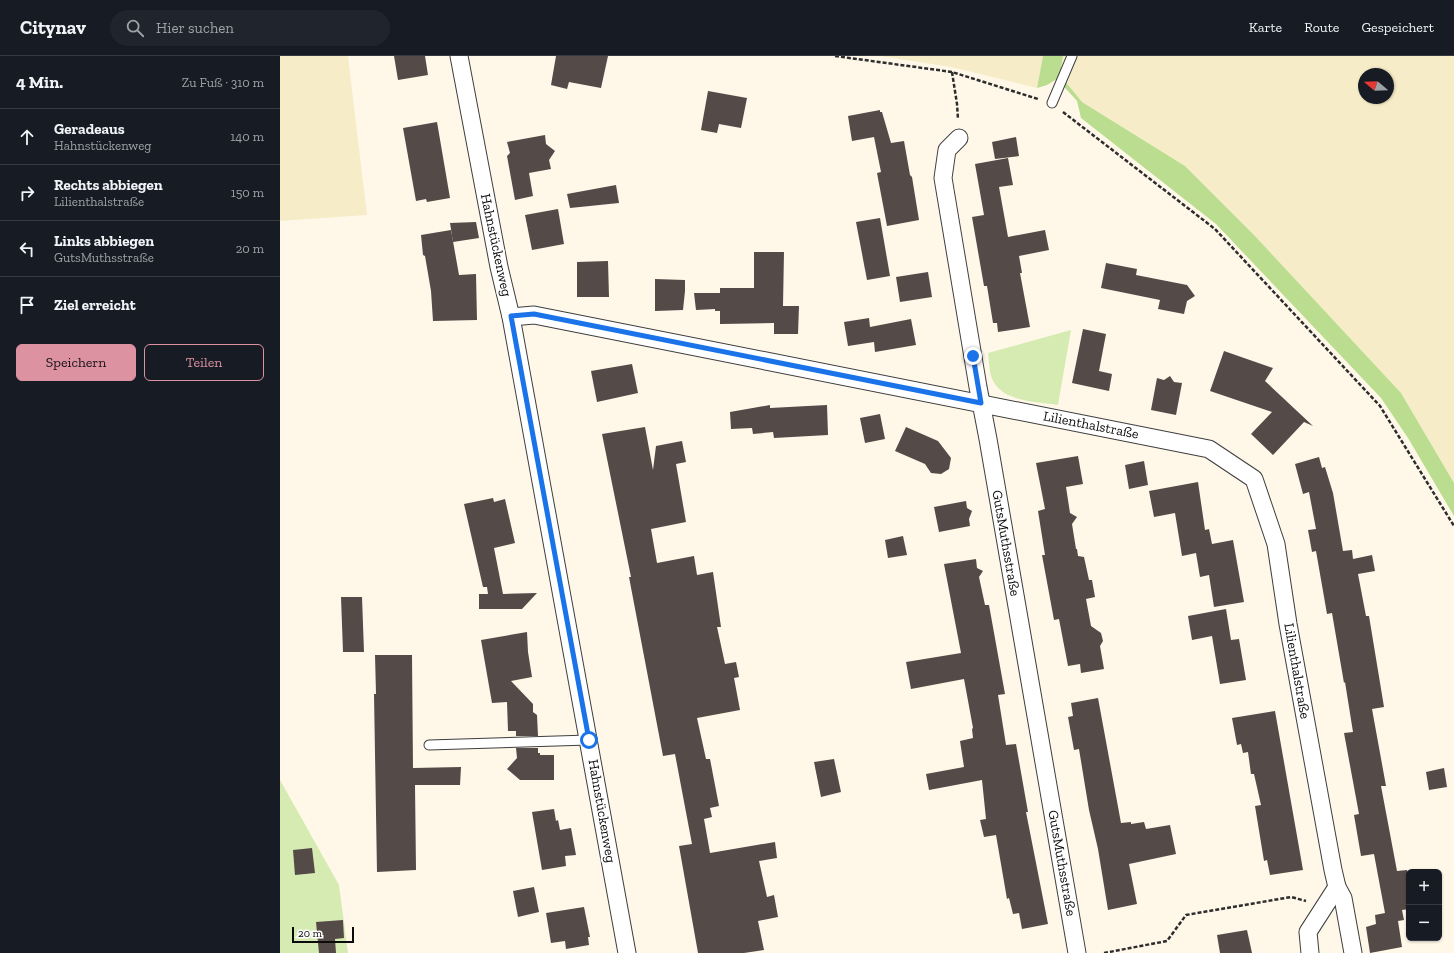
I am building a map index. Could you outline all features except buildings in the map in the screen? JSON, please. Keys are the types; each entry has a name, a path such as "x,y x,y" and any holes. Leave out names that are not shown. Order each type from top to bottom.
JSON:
{"street":[{"name":"Hahnstückenweg","path":"459,56 499,267 511,316 627,953"},
{"name":"GutsMuthsstraße","path":"959,138 947,150 943,178 1077,953"},
{"name":"Lilienthalstraße","path":"511,316 534,314 1209,449 1254,479 1276,544 1288,624 1337,887 1343,898 1353,953"},
{"path":"1310,953 1308,932 1337,887"}],"lane":[{"path":"1052,103 1072,56"},
{"path":"429,745 589,740"}],"path":[{"path":"836,56 952,72 1052,103 1215,229 1380,406 1454,526"},
{"path":"952,72 957,104"},
{"path":"1104,953 1166,941 1186,915 1291,897 1325,906"}],"shaded area":[{"path":"280,56 348,56 367,215 280,221"},
{"path":"880,56 1043,56 1037,88 951,67"},
{"path":"1063,56 1454,56 1454,483 1401,393 1254,235 1185,166 1082,102 1060,75"}],"green space":[{"path":"1043,56 1063,56 1060,75 1082,102 1185,166 1254,235 1401,393 1454,483 1454,516 1408,438 1381,398 1216,224 1081,118 1077,101 1057,79 1047,85 1037,88"},
{"path":"1071,330 1058,405 1022,400 1005,393 998,388 993,381 990,371 988,353"},
{"path":"280,780 339,885 348,953 280,953"}],"route":[{"path":"589,740 511,316 534,314 981,403 973,356"}]}
